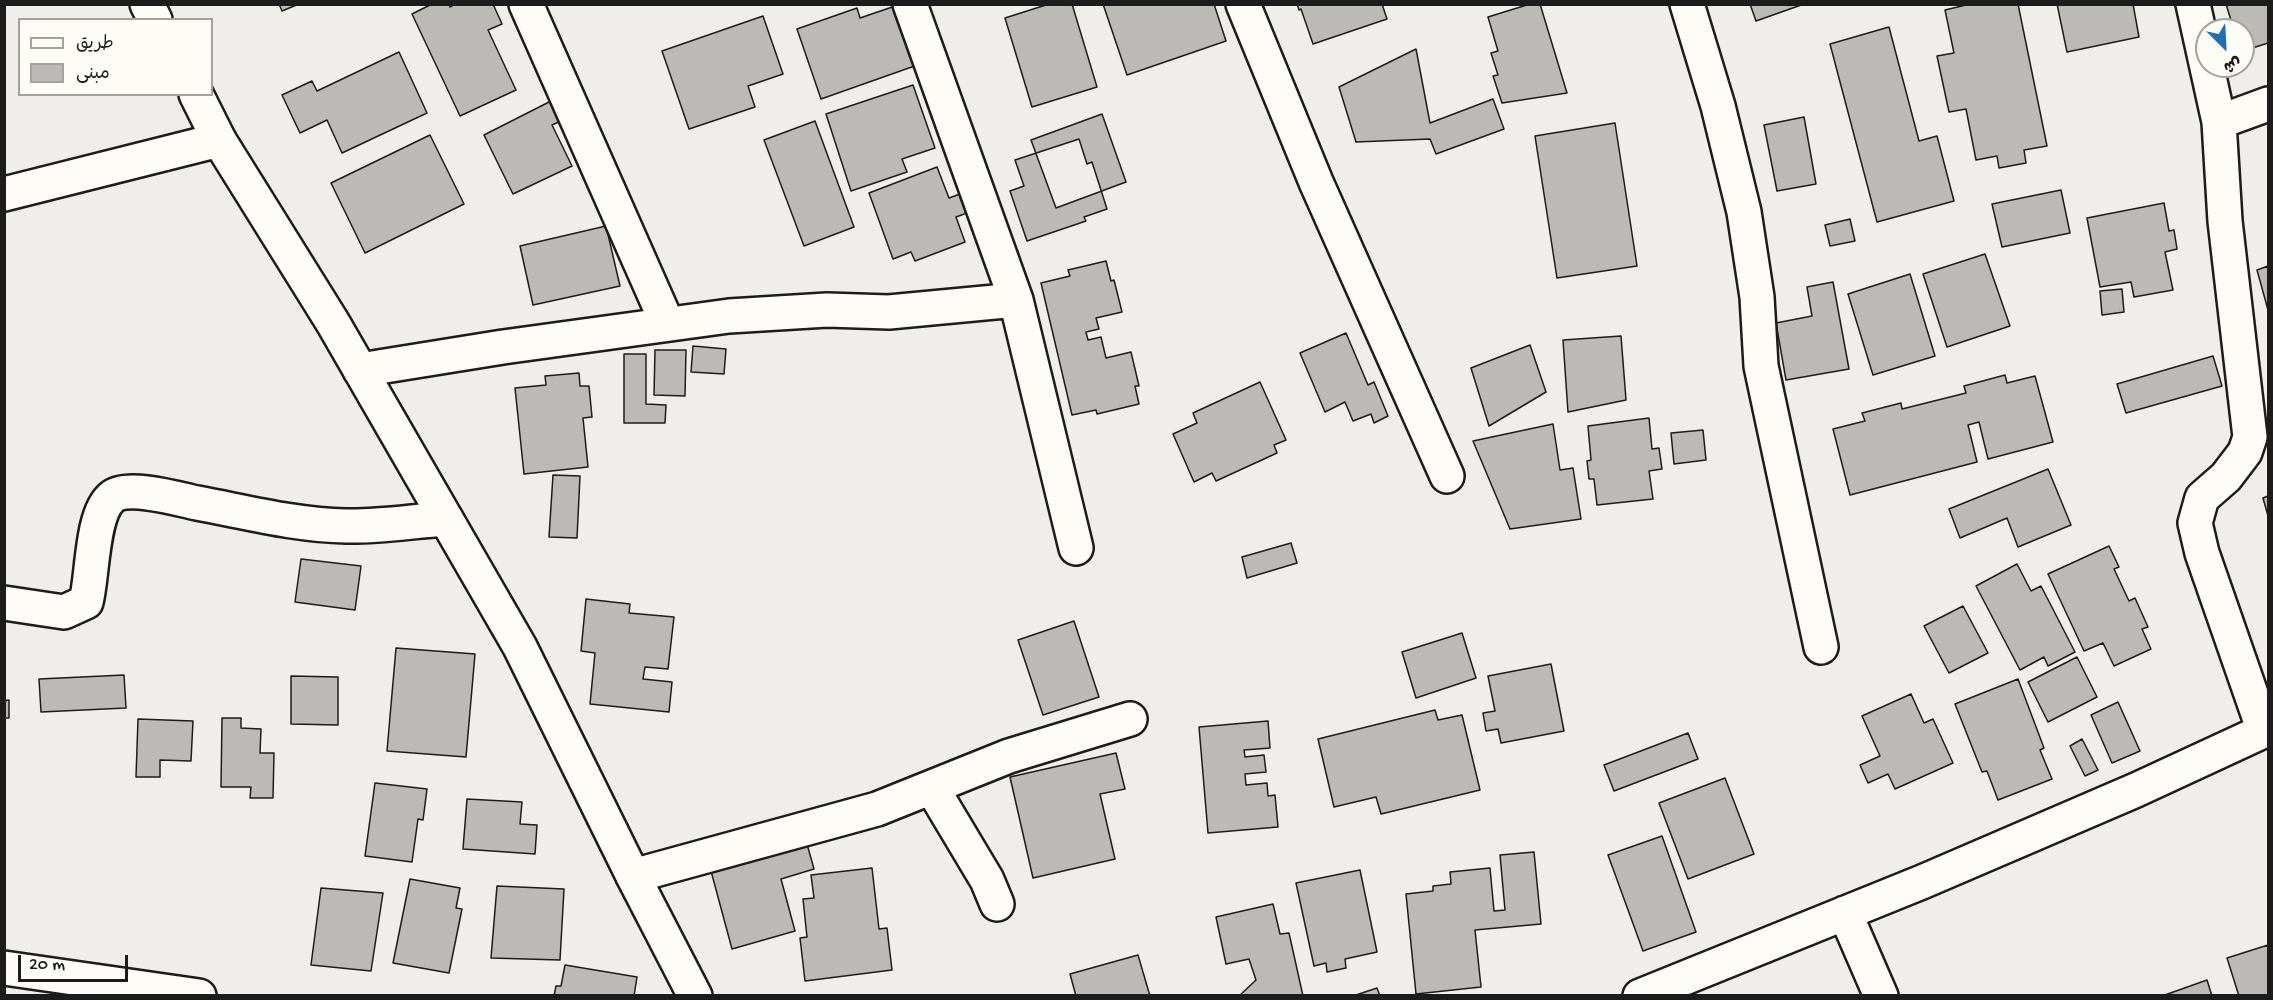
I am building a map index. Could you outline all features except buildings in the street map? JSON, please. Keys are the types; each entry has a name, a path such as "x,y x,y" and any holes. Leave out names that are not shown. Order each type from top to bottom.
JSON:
{"street":[{"path":"147,4 154,18"},
{"path":"526,4 667,323"},
{"path":"910,4 1016,300 1076,548"},
{"path":"1243,4 1316,182 1447,476"},
{"path":"1687,4 1718,106 1744,212 1757,297 1761,366 1821,646"},
{"path":"1641,996 2136,790 2266,730 2202,553 2195,522 2202,498 2226,477 2245,452 2250,437 2225,220 2219,122 2193,4"},
{"path":"197,96 219,140 360,370 520,647 695,996"},
{"path":"2219,122 2268,104"},
{"path":"4,194 219,140"},
{"path":"360,370 667,323 729,316 827,310 889,312 1016,300"},
{"path":"4,603 64,612 75,610 86,602 93,544 104,508 112,496 130,491 303,523 348,526 446,519"},
{"path":"633,876 877,809 1009,756 1130,718"},
{"path":"932,788 987,880 997,904"},
{"path":"1845,913 1881,996"},
{"path":"4,968 139,990 199,996"}]}
